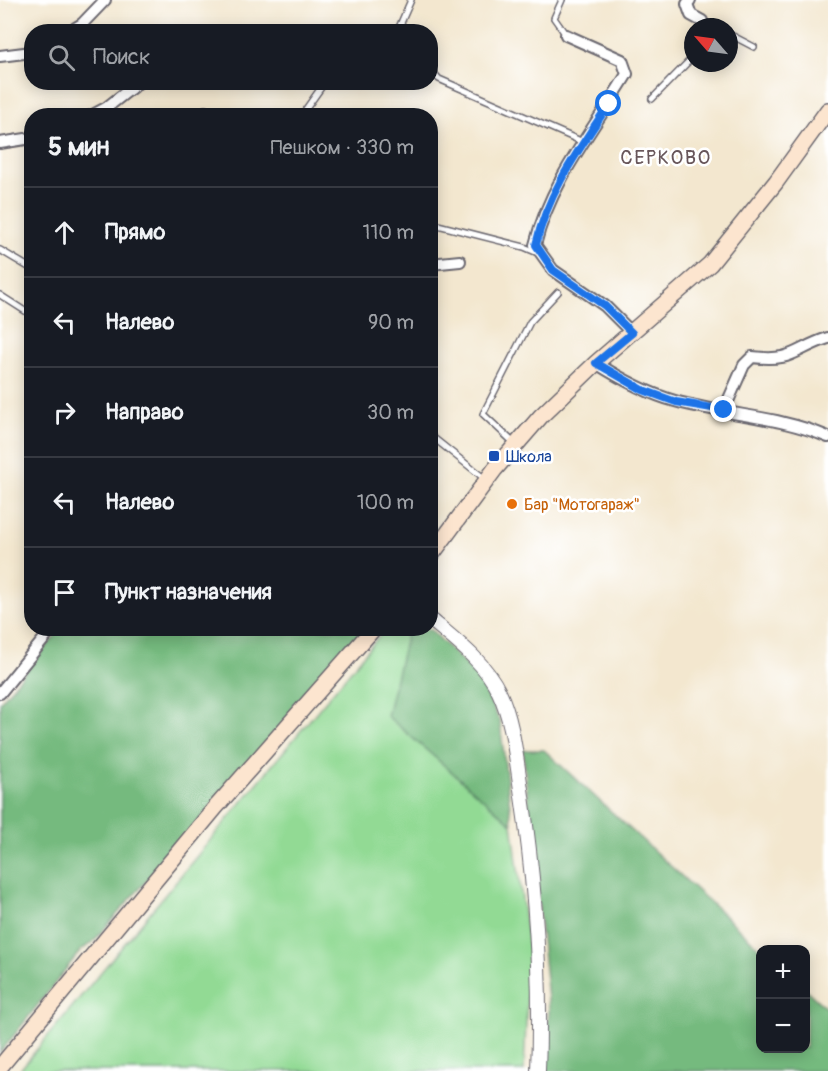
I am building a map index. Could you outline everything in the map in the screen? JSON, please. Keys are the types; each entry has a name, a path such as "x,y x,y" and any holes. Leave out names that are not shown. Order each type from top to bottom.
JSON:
{"main road":[{"path":"438,546 515,444 596,363 710,264 776,182 828,110"},
{"path":"0,1066 216,807 367,636"}],"street":[{"path":"82,24 105,0"},
{"path":"690,0 687,4 694,18"},
{"path":"566,35 622,60 627,74 542,215 536,245 553,270 605,306 632,333"},
{"path":"0,56 24,53"},
{"path":"106,108 129,90"},
{"path":"0,143 24,139"},
{"path":"438,263 460,261"},
{"path":"724,410 744,365 752,357 778,360 791,357 807,345 828,338"},
{"path":"596,363 643,390 676,402 724,410 828,437"},
{"path":"438,626 473,657 499,691 511,729 534,894 540,986 538,1071"},
{"path":"0,693 46,636"}],"lane":[{"path":"400,24 411,0"},
{"path":"562,0 554,18 566,35"},
{"path":"738,39 754,47"},
{"path":"652,99 684,66"},
{"path":"438,78 584,142"},
{"path":"307,108 319,90"},
{"path":"438,225 524,247 542,255"},
{"path":"0,250 24,264"},
{"path":"515,444 483,414 530,322 558,292"},
{"path":"0,295 24,310"},
{"path":"438,441 487,480"}],"green space":[{"path":"55,636 364,636 309,695 92,943 81,950 0,1053 0,702"},
{"path":"379,636 406,636 388,716 512,824 529,951 524,1071 19,1071"},
{"path":"406,636 437,636 479,678 500,722 512,824 387,716"},
{"path":"523,750 544,750 757,945 756,1053 810,1053 810,994 828,1010 828,1071 545,1071 549,1010"}],"place":[{"name":"Школа","path":"494,456"},
{"name":"Бар \"Мотогараж\"","path":"512,504"}],"district":[{"name":"СЕРКОВО","path":"666,157"}],"route":[{"path":"609,104 542,215 536,245 553,270 605,306 632,333 596,363 643,390 676,402 724,410"}]}
